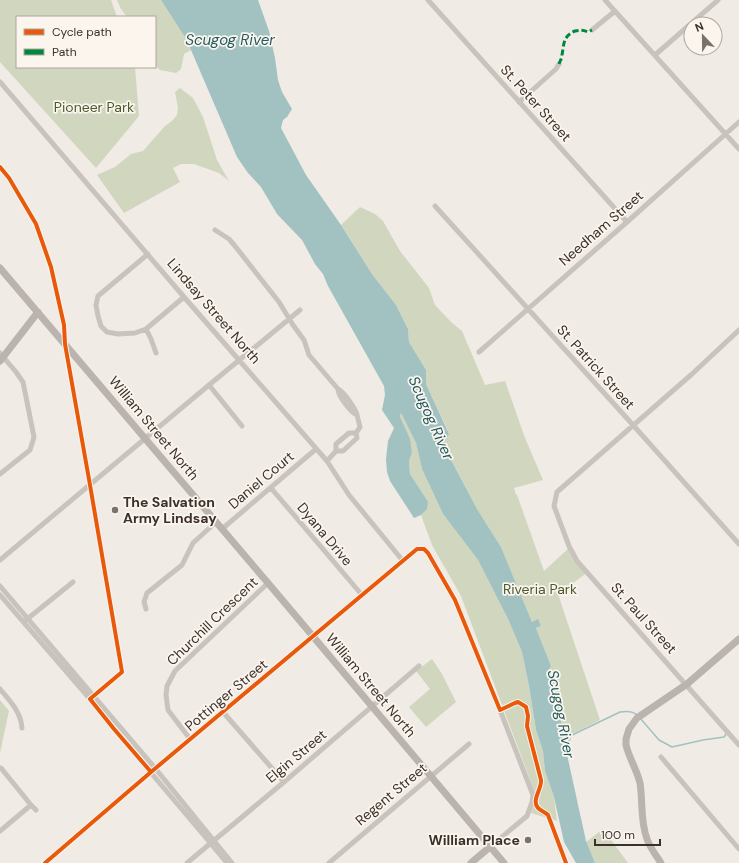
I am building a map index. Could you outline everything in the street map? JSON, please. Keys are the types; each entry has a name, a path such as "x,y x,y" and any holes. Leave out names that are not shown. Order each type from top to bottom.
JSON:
{"street":[{"name":"St. Peter Street","path":"428,0 627,222"},
{"path":"605,0 739,149"},
{"path":"655,55 718,0"},
{"path":"592,30 615,11"},
{"path":"519,102 556,69 559,64"},
{"name":"Lindsay Street North","path":"0,82 327,461 349,495 403,560"},
{"name":"Needham Street","path":"479,352 739,122"},
{"name":"St. Patrick Street","path":"435,206 634,425 739,544"},
{"path":"215,230 228,239 239,250 279,302 304,340 309,355 338,389 338,393 347,401 353,414 357,415 360,427 356,433 357,438 343,451 336,451"},
{"path":"148,254 98,296 96,305 98,316 102,326 107,332 118,334 146,329 184,297"},
{"name":"William Street North","path":"0,268 504,863"},
{"path":"0,560 208,385 300,310"},
{"path":"0,474 30,450 34,437 23,382 16,372 1,357 38,312"},
{"path":"146,329 152,339 156,353"},
{"path":"634,425 739,330"},
{"path":"208,385 242,426"},
{"name":"St. Paul Street","path":"634,425 558,492 554,506 569,546 577,561 739,744"},
{"path":"327,461 336,451 336,444 349,433 356,433"},
{"name":"Daniel Court","path":"222,529 316,449"},
{"name":"Dyana Drive","path":"271,488 362,595"},
{"path":"146,609 144,602 147,593 182,565 193,543 216,522"},
{"name":"Pottinger Street","path":"45,863 153,770 417,549 424,549 428,553 455,600 533,795 527,816 491,846"},
{"path":"26,620 73,582"},
{"name":"Churchill Crescent","path":"190,739 168,710 166,695 167,686 175,671 268,583"},
{"path":"0,586 26,620 153,770 212,842 227,863"},
{"path":"0,595 26,620"},
{"path":"661,863 647,840 644,830 639,781 627,748 626,741 629,729 639,717 687,684 739,639"},
{"name":"Elgin Street","path":"187,863 419,666"},
{"path":"0,689 16,708 22,722 22,728"},
{"path":"223,712 284,782"},
{"name":"Regent Street","path":"329,863 469,744"},
{"path":"661,757 739,849"},
{"path":"0,768 30,805 36,810"},
{"path":"0,831 30,805"},
{"path":"212,842 232,863"},
{"path":"471,863 491,846"}],"green space":[{"name":"Pioneer Park","path":"0,0 111,0 117,16 16,16 16,68 135,68 139,116 96,168 0,62"},
{"path":"117,0 161,0 188,42 191,50 184,54 181,69 176,73 160,70 156,66 156,16 126,16"},
{"path":"180,88 193,98 203,117 217,160 229,181 219,173 194,164 181,164 173,168 180,182 124,213 97,175 115,167 131,154 143,151 165,126 172,121 177,115 178,108 175,92"},
{"name":"Riveria Park","path":"360,207 375,214 383,221 400,251 429,288 435,305 462,331 485,385 505,381 525,438 543,480 514,488 544,571 570,547 588,572 558,594 600,720 570,735 565,734 562,731 560,705 554,691 556,687 549,670 551,666 536,628 541,626 538,620 532,622 501,547 477,509 450,458 445,442 449,433 426,384 426,370 409,342 408,329 396,305 372,274 341,225"},
{"path":"401,413 416,443 422,469 443,514 478,560 508,619 522,652 536,730 543,751 545,771 554,797 557,821 531,813 535,794 528,774 461,596 432,545 421,515 426,509 427,502 410,474 409,461 412,453 400,416"},
{"path":"432,659 442,674 456,702 426,727 409,707 430,689 416,671"},
{"path":"0,700 9,711 0,753"},
{"path":"603,829 628,863 595,863 586,842"}],"water":[{"name":"Scugog River","path":"161,0 258,0 269,31 278,80 282,92 292,109 283,120 281,128 306,175 341,225 372,274 396,305 408,329 409,342 426,370 426,384 449,434 445,442 450,458 477,509 501,547 532,622 538,619 541,626 536,628 551,666 549,670 556,687 554,692 560,705 562,731 569,735 571,739 566,750 586,841 595,863 576,863 564,842 554,797 545,771 543,751 536,730 522,652 508,619 478,560 443,514 422,469 416,443 401,413 401,419 410,439 412,453 409,461 410,474 428,502 427,509 421,515 414,518 390,481 387,472 386,459 388,441 394,428 382,410 385,395 384,386 328,286 323,274 315,264 302,240 277,214 261,187 248,173 237,157 188,42"}],"waterway":[{"path":"568,737 620,712 625,711 637,715"},
{"path":"640,718 659,740 672,747 724,737 726,734"}],"marked path":[{"path":"559,64 562,57 563,47 568,35 575,31 582,30 588,32 592,30"}],"cycle path":[{"path":"0,167 9,178 36,224 51,267 64,325 65,344 122,672 90,699 151,772"},
{"path":"45,863 417,549 424,549 428,553 455,600 500,710 518,702 526,707 528,716 527,726 541,780 536,798 536,805 548,815 566,863"}],"place":[{"name":"The Salvation Army Lindsay","path":"115,510"},
{"name":"William Place","path":"528,840"}]}
